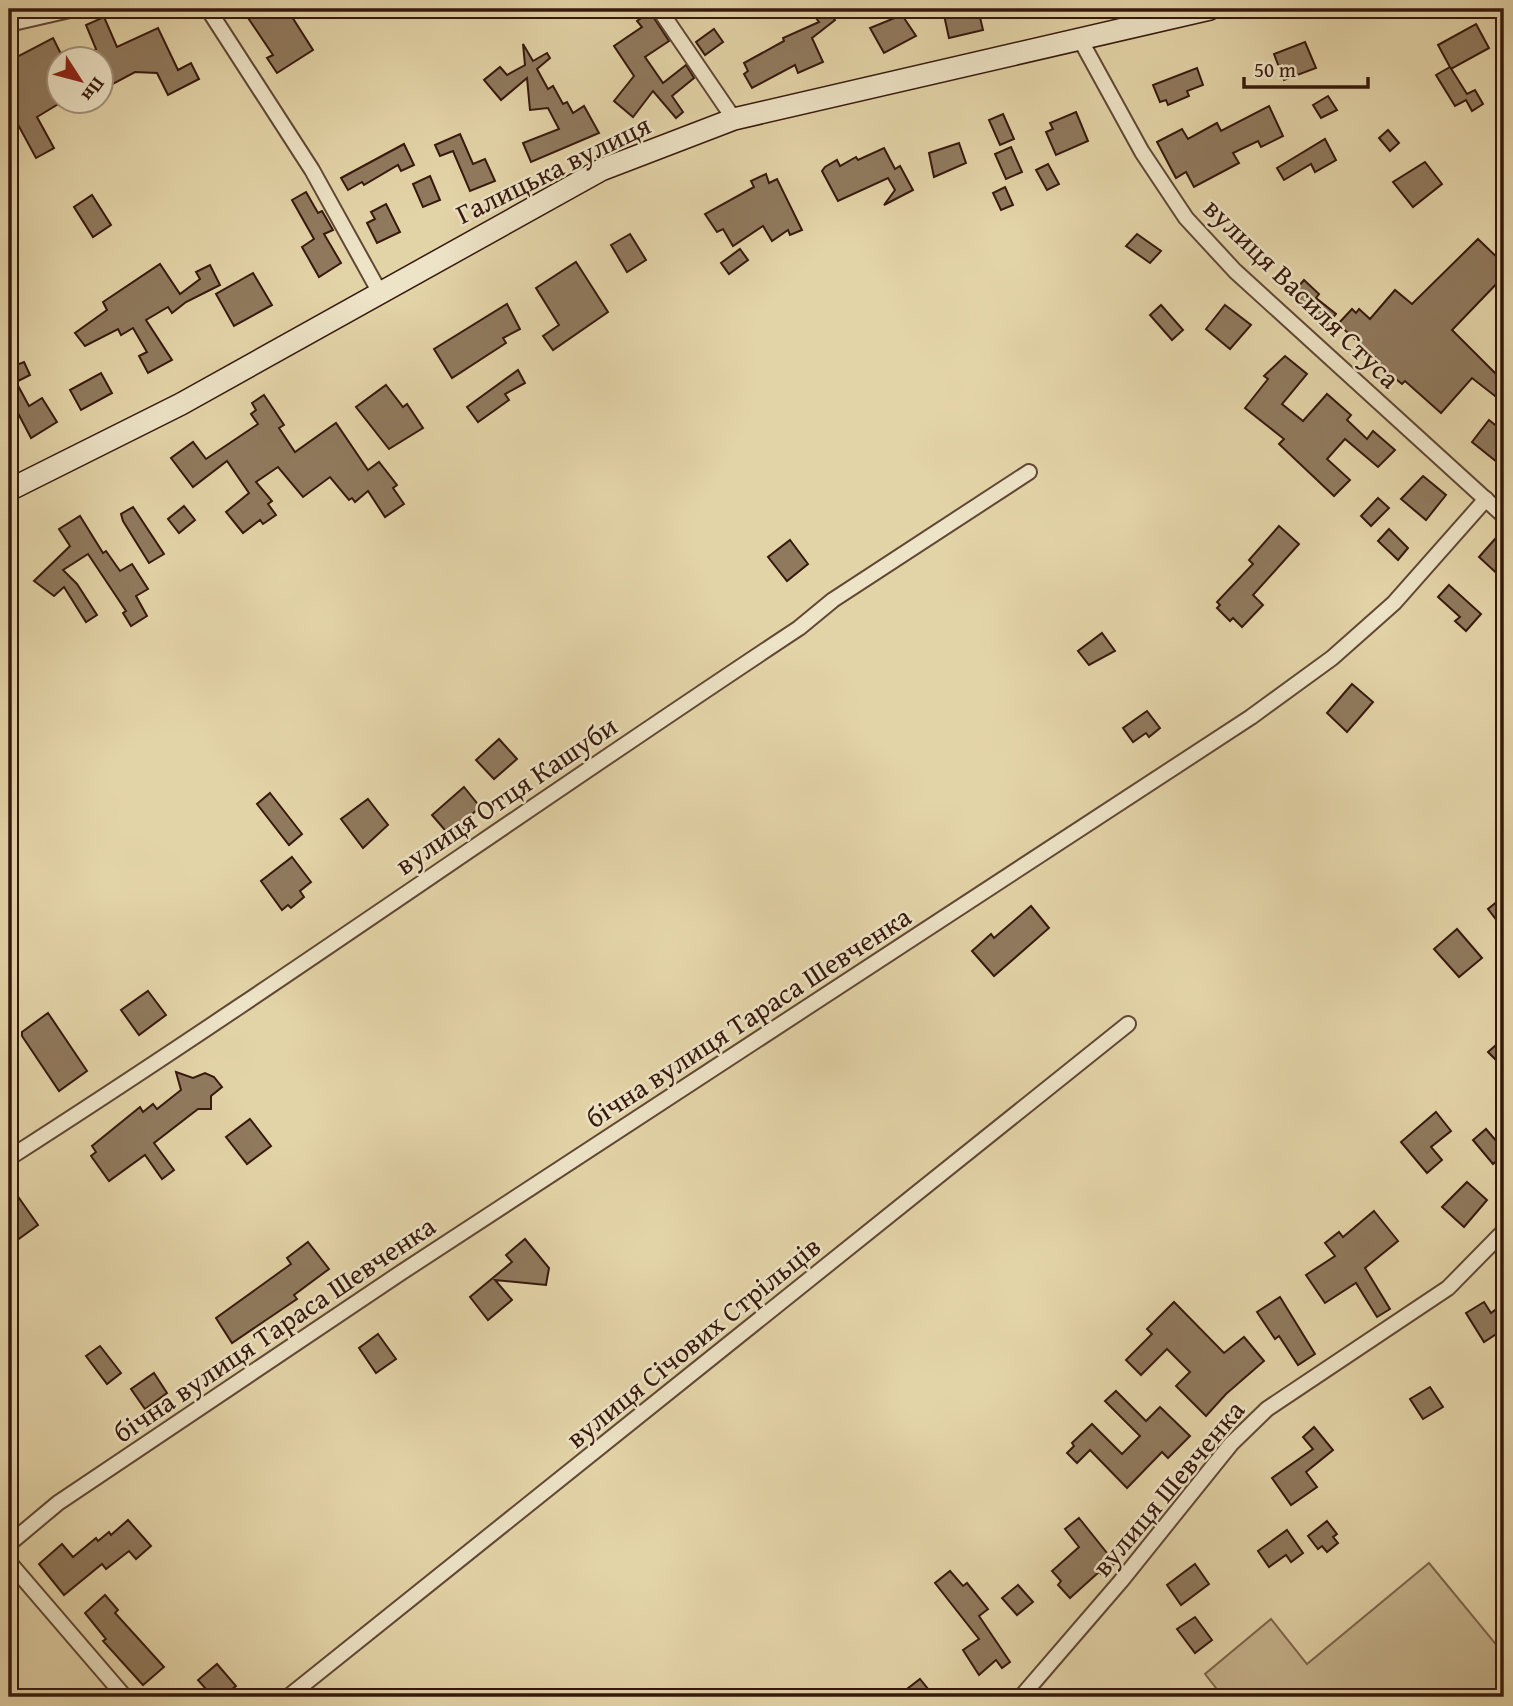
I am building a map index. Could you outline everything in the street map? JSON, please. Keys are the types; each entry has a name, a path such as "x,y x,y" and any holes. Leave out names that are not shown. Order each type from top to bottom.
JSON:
{"street":[{"path":"9,24 74,9"},
{"path":"208,9 312,170 380,291"},
{"path":"659,9 734,120"},
{"name":"Галицька вулиця","path":"9,490 181,404 601,170 734,120 1210,9"},
{"name":"вулиця Василя Стуса","path":"1081,41 1142,152 1186,218 1235,271 1504,516"},
{"name":"вулиця Отця Кашуби","path":"9,1158 224,1020 407,890 519,819 799,628 834,600 1029,472"},
{"name":"бічна вулиця Тараса Шевченка","path":"9,1544 58,1503 402,1272 1251,717 1332,658 1394,603 1486,499"},
{"name":"вулиця Січових Стрільців","path":"288,1697 1128,1024"},
{"name":"вулиця Шевченка","path":"1021,1697 1121,1581 1231,1444 1267,1409 1448,1287 1504,1231"},
{"path":"9,1562 125,1697"}],"shaded area":[{"path":"1429,1563 1504,1654 1504,1697 1223,1697 1205,1674 1271,1619 1307,1664"}],"building":[{"path":"242,9 287,9 313,50 277,73 267,58 273,55"},
{"path":"809,9 826,9 835,20 812,38 823,62 798,73 795,65 752,88 744,74 748,71 744,63 784,41 783,38 819,22"},
{"path":"978,9 983,30 949,38 944,15"},
{"path":"650,12 669,41 645,57 663,83 686,65 694,78 672,96 683,112 676,118 653,91 633,117 614,101 634,76 614,46 642,27 637,21"},
{"path":"902,15 916,36 884,53 870,28"},
{"path":"104,17 117,47 158,28 178,70 191,63 199,79 168,95 157,73 135,72 116,82 116,46 95,46 86,25"},
{"path":"1476,24 1489,48 1451,69 1438,45"},
{"path":"714,29 723,42 705,55 696,42"},
{"path":"53,38 57,46 46,46 46,112 37,117 54,148 36,158 9,108 9,61"},
{"path":"1305,42 1316,68 1284,80 1274,54"},
{"path":"523,44 533,61 547,53 550,58 537,69 548,89 553,86 563,104 567,102 573,113 584,106 599,133 531,162 523,143 559,129 548,108 530,110 527,78 501,100 484,80 500,67 507,75 525,65"},
{"path":"1450,67 1467,94 1475,90 1483,104 1472,111 1466,100 1455,106 1436,75"},
{"path":"1197,68 1203,85 1187,91 1189,96 1168,105 1166,100 1160,102 1153,85"},
{"path":"1328,96 1337,110 1321,118 1313,105"},
{"path":"1269,106 1283,136 1261,147 1258,141 1233,153 1239,163 1194,187 1186,172 1176,178 1157,142 1182,129 1188,139 1217,123 1221,131"},
{"path":"1076,112 1088,141 1056,155 1046,132 1053,129 1050,123"},
{"path":"1003,114 1014,139 1000,145 989,120"},
{"path":"1388,130 1399,143 1390,151 1379,138"},
{"path":"460,134 473,164 485,159 495,181 470,191 453,151 440,156 435,145"},
{"path":"1325,139 1336,160 1315,172 1311,164 1284,180 1277,168"},
{"path":"959,143 966,163 934,177 929,153"},
{"path":"404,144 414,165 401,171 398,165 364,185 362,182 348,190 341,178"},
{"path":"1011,147 1022,172 1006,179 995,154"},
{"path":"884,148 895,169 900,166 913,190 884,205 895,190 888,178 838,201 822,171 825,167 837,160 840,166 856,157 858,160"},
{"path":"1425,162 1442,184 1413,207 1393,182"},
{"path":"1048,164 1059,184 1047,190 1036,170"},
{"path":"766,174 769,183 777,179 802,230 790,235 788,230 772,241 763,226 733,246 723,229 717,232 705,214 754,187 751,181"},
{"path":"430,176 440,200 423,207 413,184"},
{"path":"1005,187 1013,205 1001,210 993,193"},
{"path":"306,192 318,213 322,211 333,230 324,234 341,263 319,277 302,247 314,239 292,200"},
{"path":"92,195 111,225 93,237 74,207"},
{"path":"386,204 400,232 377,243 367,223 375,219 371,212"},
{"path":"630,234 646,260 627,272 611,245"},
{"path":"1137,234 1161,251 1150,263 1126,246"},
{"path":"1478,239 1504,264 1504,276 1452,330 1504,382 1504,403 1472,378 1441,413 1405,381 1402,384 1376,363 1378,360 1338,324 1352,309 1356,313 1359,309 1370,319 1395,290 1412,304"},
{"path":"740,249 748,260 729,274 721,263"},
{"path":"576,262 608,312 553,350 543,336 559,325 536,288"},
{"path":"160,264 180,294 200,279 196,272 210,265 220,285 186,302 172,313 168,307 146,320 172,360 148,373 139,356 147,352 133,328 121,335 118,329 85,346 75,333 107,310 103,302"},
{"path":"253,273 272,305 234,326 216,294"},
{"path":"1304,280 1319,294 1316,298 1336,314 1324,328 1291,295"},
{"path":"507,304 520,329 503,338 506,343 452,378 434,349"},
{"path":"1161,305 1183,330 1172,340 1150,315"},
{"path":"1225,305 1251,325 1230,349 1206,329"},
{"path":"1285,356 1307,374 1282,404 1303,421 1327,394 1351,415 1347,420 1367,439 1373,431 1395,450 1378,467 1345,439 1327,459 1350,480 1334,496 1279,444 1284,439 1245,408 1268,379 1264,376"},
{"path":"24,362 30,375 16,382 29,406 42,398 57,422 31,438 9,396 9,368"},
{"path":"518,370 525,383 505,394 509,400 478,422 467,407"},
{"path":"101,373 112,393 81,410 70,390"},
{"path":"386,385 403,407 407,404 423,428 389,449 356,407"},
{"path":"264,395 284,425 279,428 295,452 336,423 368,470 379,462 397,485 393,488 404,504 385,517 368,491 355,502 352,498 349,500 330,477 303,497 278,467 256,482 272,501 268,504 276,515 263,524 260,520 243,533 226,512 249,493 227,461 193,487 171,458 193,442 206,459 258,424 251,414 256,410 252,403"},
{"path":"1489,420 1504,432 1504,453 1497,462 1472,442"},
{"path":"1423,476 1446,495 1426,520 1401,499"},
{"path":"1378,498 1389,508 1371,526 1361,516"},
{"path":"184,506 195,520 179,533 168,519"},
{"path":"133,507 164,554 149,563 121,514"},
{"path":"80,516 103,553 106,551 120,571 132,564 148,589 136,596 147,616 131,626 123,613 126,611 88,554 63,570 77,584 97,615 86,622 64,587 54,596 34,581 70,546 59,529"},
{"path":"1279,526 1299,544 1253,595 1263,605 1242,627 1233,618 1230,621 1217,608 1220,605 1217,602 1253,564 1249,560"},
{"path":"1389,529 1408,548 1398,560 1378,541"},
{"path":"1495,539 1504,547 1504,580 1479,557"},
{"path":"790,540 808,564 787,581 768,557"},
{"path":"1449,585 1481,614 1466,631 1455,621 1460,617 1438,597"},
{"path":"1102,633 1115,651 1089,665 1078,651"},
{"path":"1352,684 1373,702 1347,732 1327,713"},
{"path":"1147,711 1160,728 1149,737 1146,733 1133,742 1123,728"},
{"path":"499,739 517,759 494,779 476,760"},
{"path":"464,787 480,807 470,816 468,825 450,836 432,815"},
{"path":"270,793 302,834 289,845 257,804"},
{"path":"368,799 388,825 363,848 341,819"},
{"path":"292,857 311,882 300,891 304,897 291,908 288,905 282,910 261,881"},
{"path":"1504,896 1504,930 1488,909"},
{"path":"1031,906 1049,928 994,976 972,951 991,934 994,938"},
{"path":"1457,929 1482,958 1459,977 1434,949"},
{"path":"148,991 166,1015 139,1035 121,1010"},
{"path":"48,1013 87,1071 59,1091 22,1036 22,1032"},
{"path":"1504,1038 1504,1068 1488,1052"},
{"path":"176,1072 193,1078 205,1073 214,1077 222,1087 211,1096 211,1109 198,1109 154,1143 174,1170 162,1179 145,1155 109,1181 91,1156 96,1152 92,1146 140,1107 143,1112 153,1104 157,1109 181,1090"},
{"path":"1436,1112 1451,1131 1431,1147 1442,1160 1427,1173 1401,1142"},
{"path":"250,1119 271,1146 247,1164 226,1137"},
{"path":"1486,1129 1504,1150 1504,1154 1493,1164 1473,1140"},
{"path":"1467,1182 1487,1200 1464,1227 1442,1207"},
{"path":"19,1198 38,1225 9,1246 9,1205"},
{"path":"1374,1211 1398,1241 1365,1268 1390,1309 1377,1317 1356,1283 1325,1303 1306,1275 1335,1256 1325,1243 1339,1232 1343,1237"},
{"path":"525,1239 549,1268 546,1285 495,1280 512,1300 488,1320 470,1297 512,1262 506,1255"},
{"path":"308,1242 329,1269 294,1295 297,1299 232,1343 216,1318 291,1264 287,1258"},
{"path":"1280,1297 1315,1354 1298,1365 1279,1336 1275,1339 1257,1312"},
{"path":"1174,1302 1224,1353 1244,1337 1264,1361 1226,1394 1206,1416 1176,1386 1190,1372 1167,1349 1141,1375 1126,1360 1152,1334 1147,1329"},
{"path":"1484,1302 1491,1313 1495,1310 1504,1323 1504,1329 1484,1342 1466,1313"},
{"path":"378,1334 396,1359 376,1373 359,1348"},
{"path":"100,1346 121,1373 107,1384 86,1356"},
{"path":"154,1373 167,1393 145,1409 131,1389"},
{"path":"1430,1387 1443,1407 1423,1419 1410,1399"},
{"path":"1116,1391 1146,1421 1160,1407 1190,1436 1168,1458 1162,1452 1127,1488 1090,1450 1077,1463 1067,1453 1074,1446 1072,1443 1092,1424 1122,1454 1140,1436 1105,1401"},
{"path":"1314,1427 1333,1450 1306,1472 1317,1487 1291,1505 1272,1478 1313,1449 1303,1437"},
{"path":"1079,1518 1115,1563 1101,1574 1099,1572 1070,1598 1058,1585 1061,1581 1052,1571 1079,1547 1065,1529"},
{"path":"128,1520 151,1546 136,1559 129,1551 106,1569 102,1564 64,1595 39,1564 62,1544 73,1557 96,1538 98,1541 109,1532 111,1535"},
{"path":"1327,1521 1337,1534 1333,1537 1338,1543 1327,1552 1322,1546 1318,1549 1308,1536"},
{"path":"1287,1530 1303,1553 1291,1562 1286,1555 1269,1567 1258,1551"},
{"path":"1195,1564 1209,1584 1181,1605 1167,1585"},
{"path":"950,1571 963,1586 967,1583 988,1609 979,1616 1010,1662 1002,1668 996,1660 979,1675 963,1650 979,1639 935,1583"},
{"path":"1018,1585 1033,1602 1017,1615 1002,1598"},
{"path":"105,1595 118,1610 115,1613 164,1667 143,1685 103,1641 106,1639 85,1613"},
{"path":"1195,1617 1212,1640 1195,1653 1177,1629"},
{"path":"217,1664 236,1686 222,1697 213,1697 198,1680"},
{"path":"920,1679 928,1689 913,1697 907,1689"}]}
